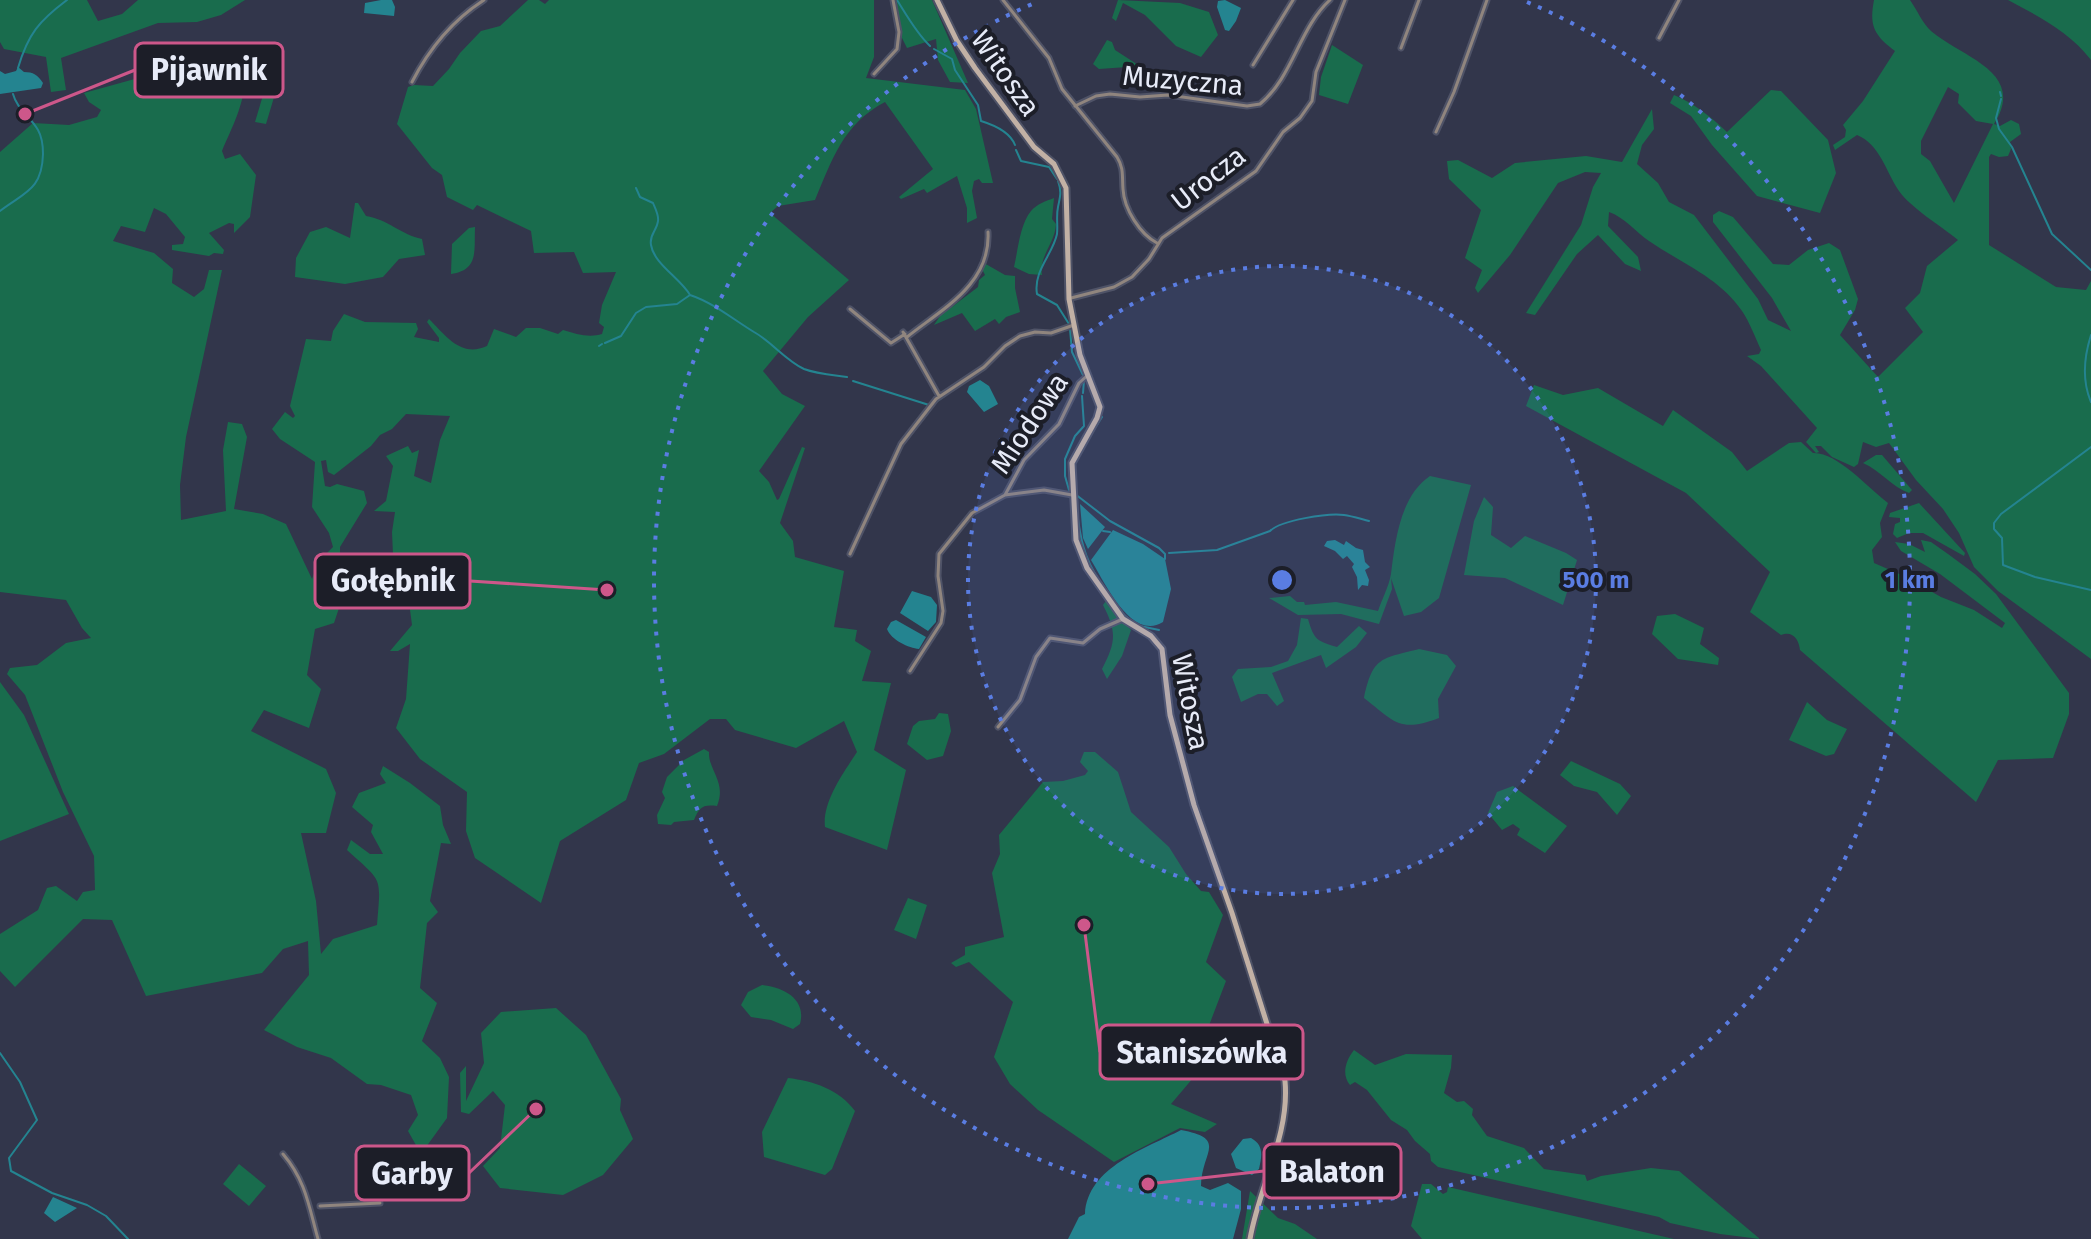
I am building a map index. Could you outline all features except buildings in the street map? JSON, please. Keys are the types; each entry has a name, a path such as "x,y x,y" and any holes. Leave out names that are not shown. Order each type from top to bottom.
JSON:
{"street":[{"path":"412,82 443,35 484,0"},
{"path":"874,74 897,49 899,32 893,0"},
{"name":"Witosza","path":"937,0 957,41 975,68 1034,147 1054,164 1062,178 1068,201 1069,299 1079,350 1100,407 1072,463 1076,540 1082,558 1106,598 1123,619 1151,636 1162,649 1170,715 1194,805 1285,1081 1287,1100 1282,1126 1256,1209 1250,1239"},
{"path":"1003,0 1042,48 1058,83 1120,161 1125,198 1140,231 1157,243"},
{"path":"1253,65 1293,0"},
{"name":"Muzyczna","path":"1075,106 1096,96 1110,94 1140,97 1168,95 1247,106 1260,104 1281,78 1314,15 1330,0"},
{"name":"Urocza","path":"1069,299 1109,289 1127,280 1146,263 1157,243 1256,171 1283,132 1307,110 1314,94 1316,72 1345,0"},
{"path":"1401,48 1419,0"},
{"path":"1436,132 1487,0"},
{"path":"1659,38 1679,0"},
{"path":"850,309 888,342 894,343 964,293 974,282 986,252 988,232"},
{"path":"850,554 901,444 939,396 984,367 1020,336 1035,332 1051,333 1074,325"},
{"path":"905,334 939,396"},
{"name":"Miodowa","path":"1005,495 1024,460 1059,424 1079,383 1088,375"},
{"name":"Miodowa","path":"910,671 941,623 939,554 975,511 1005,495 1044,490 1072,495"},
{"path":"998,727 1020,700 1036,657 1050,638 1083,643 1100,629 1123,619"},
{"path":"283,1154 309,1198 318,1239"},
{"path":"320,1206 380,1203"}],"shaded area":[{"path":"0,0 87,0 98,21 122,14 138,0 245,0 221,15 197,22 158,23 61,58 66,90 51,92 46,57 4,49 0,42"},
{"path":"392,0 394,16 364,13 365,3"},
{"path":"528,0 539,0 545,4 549,0 874,0 874,57 866,78 965,90 976,109 993,183 982,183 979,179 974,181 972,191 977,218 967,223 967,208 957,176 927,193 924,189 901,199 899,197 933,169 885,102 849,132 815,200 778,206 770,213 849,280 808,317 763,371 782,394 805,406 759,471 779,499 802,447 805,448 780,523 793,541 795,557 844,571 834,627 857,630 855,641 871,651 862,681 891,683 874,750 906,770 887,850 825,827 830,798 857,752 844,721 796,748 735,730 726,719 710,719 664,754 639,763 626,800 560,841 541,903 475,858 466,831 467,792 420,759 396,728 406,699 410,644 398,651 390,651 412,625 406,579 394,577 392,532 395,512 374,511 386,501 393,466 386,456 408,446 412,453 419,450 414,476 431,483 440,440 450,416 406,414 334,475 328,472 326,460 321,461 325,486 337,484 364,491 367,503 340,547 340,605 334,623 315,629 307,675 321,689 309,728 264,710 251,731 326,769 336,793 326,833 301,833 316,901 321,954 333,939 377,925 377,881 347,850 351,840 370,854 383,854 371,832 373,825 352,807 359,793 386,783 380,774 383,766 440,806 443,825 451,844 441,843 430,901 438,912 427,923 420,988 437,1003 422,1041 440,1058 449,1077 447,1118 421,1154 408,1131 418,1115 411,1095 381,1085 367,1084 331,1058 297,1047 264,1030 309,975 308,941 283,949 262,973 146,996 112,920 83,919 15,987 0,971 0,934 38,910 47,888 56,886 77,901 83,892 95,890 94,856 63,792 25,695 7,674 10,668 37,665 66,643 91,638 66,600 0,592 0,152 33,123 69,125 97,117 101,110 89,102 84,93 160,72 208,74 228,87 239,77 243,66 242,98 222,151 225,159 240,154 256,175 250,217 234,233 234,224 229,223 209,233 224,250 223,254 209,256 172,250 172,245 183,244 185,237 166,214 154,208 145,232 121,226 113,241 154,253 173,269 172,283 194,297 204,289 209,270 222,270 186,437 180,485 181,520 226,511 223,450 228,422 242,424 247,437 234,509 263,514 286,524 312,579 318,562 333,547 329,533 312,507 315,462 280,439 272,429 285,412 293,418 295,416 290,406 306,339 331,341 333,331 344,314 365,322 416,323 418,329 414,337 439,342 427,322 429,319 448,338 469,349 487,346 494,329 516,337 526,328 540,328 558,334 563,330 587,336 602,334 604,327 599,323 602,305 616,272 583,273 574,252 534,253 531,231 477,205 473,210 447,197 442,175 432,168 397,124 408,87 433,86 481,31 500,26"},
{"path":"895,0 932,0 968,83 950,82 938,60 936,39 907,48 902,38"},
{"path":"1118,0 1180,3 1209,12 1218,35 1201,57 1176,46 1145,15 1123,3 1116,21 1112,18"},
{"path":"1225,0 1241,8 1229,31 1225,30 1217,7 1218,1"},
{"path":"1874,0 1910,0 1931,31 1987,68 2003,91 2002,106 1994,124 2000,126 2011,120 2019,124 2021,134 2010,142 2008,156 1991,154 1989,157 1989,245 2056,287 2086,290 2091,281 2091,659 1998,591 1974,567 1959,533 1943,509 1916,480 1889,443 1876,447 1863,442 1858,464 1854,467 1832,457 1821,446 1815,446 1819,452 1816,453 1806,442 1817,428 1761,366 1747,356 1759,354 1761,350 1748,320 1733,299 1711,280 1649,241 1620,217 1609,212 1608,226 1638,257 1641,271 1625,264 1598,235 1577,254 1535,315 1526,313 1581,225 1593,187 1601,173 1585,172 1558,183 1510,255 1478,293 1475,288 1482,270 1465,258 1481,210 1449,179 1447,161 1458,160 1492,178 1515,163 1586,156 1622,162 1652,109 1654,129 1642,145 1637,164 1658,183 1669,202 1694,215 1758,299 1768,320 1791,331 1772,298 1713,222 1713,215 1719,211 1733,217 1773,264 1789,265 1808,250 1829,243 1840,250 1858,299 1840,335 1878,377 1923,332 1905,308 1920,293 1927,266 1958,240 1904,197 1877,152 1865,139 1857,135 1835,150 1833,145 1845,137 1843,125 1863,101 1895,51 1875,29","holes":["1948,87 1959,94 1958,103 1976,121 1993,124 1954,203 1930,161 1921,154 1921,141"]},
{"path":"2008,0 2091,0 2091,60 2063,33"},
{"path":"1107,40 1112,42 1115,50 1149,72 1149,77 1127,67 1099,69 1093,64"},
{"path":"1332,45 1363,65 1348,104 1319,95 1321,77"},
{"path":"284,64 266,124 255,122 272,65"},
{"path":"18,67 37,76 43,83 41,88 0,94 0,71 5,74 16,71"},
{"path":"1771,90 1781,91 1828,140 1836,173 1820,213 1757,196 1691,116 1670,103 1674,95 1682,99 1727,132"},
{"path":"1054,198 1052,219 1056,224 1055,231 1043,261 1042,275 1029,274 1014,267 1022,230 1033,209"},
{"path":"355,203 366,216 422,239 425,255 399,259 383,277 345,284 295,277 296,258 310,232 326,227 350,238"},
{"path":"475,227 471,264 451,274 452,244 469,228"},
{"path":"984,263 1005,275 1015,276 1020,312 1006,317 999,324 995,319 975,331 962,313 934,325 940,316 978,287 979,280 985,275 982,269"},
{"path":"980,380 989,386 998,404 984,412 967,392 969,386"},
{"path":"1534,385 1563,395 1598,388 1663,426 1673,410 1732,452 1747,471 1789,443 1801,442 1813,453 1842,464 1888,503 1880,523 1882,537 1872,550 1874,563 1974,610 2002,628 2005,623 1940,574 1901,551 1895,542 1909,544 1925,552 1921,540 1931,542 1975,574 1996,594 2069,693 2069,714 2053,758 1998,760 1976,802 1800,650 1795,637 1781,635 1750,612 1770,572 1686,493 1526,406"},
{"path":"1882,455 1912,490 1909,493 1863,463"},
{"path":"1430,476 1471,485 1439,598 1421,612 1404,616 1391,578 1392,589 1379,624 1341,614 1298,615 1269,598 1290,596 1305,605 1336,602 1378,611 1390,579 1397,534 1406,507 1412,495"},
{"path":"1484,497 1493,507 1491,535 1511,548 1525,536 1577,560 1563,605 1505,578 1464,575 1474,521"},
{"path":"1919,503 1965,553 1964,556 1923,533 1909,533 1897,538 1893,534 1900,518 1889,517 1890,513"},
{"path":"1080,504 1105,527 1088,549 1083,538"},
{"path":"1113,530 1165,559 1171,589 1163,622 1151,626 1140,624 1130,617 1111,594 1091,560"},
{"path":"1335,540 1344,545 1346,541 1363,550 1365,562 1370,567 1365,570 1368,586 1362,585 1358,590 1352,567 1354,564 1347,556 1343,559 1324,546 1327,541"},
{"path":"912,591 931,597 937,605 936,622 928,631 900,613"},
{"path":"1106,601 1131,630 1122,656 1107,679 1102,669 1110,651 1113,630 1103,605"},
{"path":"1675,614 1704,628 1700,644 1719,658 1718,665 1678,659 1652,634 1657,616"},
{"path":"1301,618 1308,619 1317,639 1337,647 1359,626 1367,633 1356,647 1326,668 1321,655 1272,673 1284,701 1277,706 1267,694 1258,694 1241,702 1232,677 1238,669 1271,667 1288,661 1297,645"},
{"path":"896,620 926,637 919,649 892,637 887,629"},
{"path":"1419,649 1447,655 1456,666 1438,699 1439,718 1406,725 1391,719 1364,698 1371,674 1380,662"},
{"path":"0,682 24,715 69,814 0,841"},
{"path":"1807,702 1827,720 1847,729 1834,754 1826,756 1789,740"},
{"path":"939,713 948,714 951,731 943,756 927,760 907,744 913,726 919,721 935,719"},
{"path":"704,749 709,752 719,783 717,806 702,808 694,820 671,825 658,824 657,815 665,798 662,792 667,777 684,760"},
{"path":"1084,752 1095,752 1118,772 1131,812 1169,847 1186,874 1201,891 1209,892 1223,915 1206,962 1226,981 1200,1049 1199,1071 1171,1104 1217,1124 1205,1132 1180,1128 1114,1162 1038,1110 1010,1084 994,1057 1013,1002 969,962 956,967 951,963 965,955 965,947 1004,937 992,873 1000,854 999,835 1043,782 1085,775 1088,771 1080,762"},
{"path":"1571,761 1620,784 1631,796 1617,815 1597,792 1574,786 1560,775"},
{"path":"1513,786 1567,826 1545,853 1517,835 1520,829 1513,824 1502,830 1488,813 1497,792"},
{"path":"908,898 927,905 916,939 894,930"},
{"path":"762,985 785,991 796,1001 800,1007 800,1024 793,1029 771,1020 751,1017 741,1005 748,992"},
{"path":"556,1008 586,1035 621,1099 620,1110 633,1139 603,1175 563,1195 500,1188 483,1166 500,1148 505,1105 493,1091 469,1114 461,1112 460,1073 466,1066 466,1101 484,1063 481,1033 501,1012"},
{"path":"1354,1050 1375,1065 1406,1054 1452,1055 1444,1093 1457,1102 1464,1101 1473,1109 1472,1115 1487,1136 1524,1148 1544,1169 1585,1175 1587,1181 1651,1168 1679,1171 1760,1239 1670,1223 1659,1217 1438,1167 1431,1161 1430,1154 1407,1130 1391,1120 1367,1090 1355,1082 1350,1085 1346,1067"},
{"path":"788,1078 825,1087 849,1103 855,1111 832,1169 825,1175 764,1157 762,1132"},
{"path":"1181,1130 1196,1134 1208,1143 1201,1186 1210,1190 1228,1183 1241,1191 1241,1209 1233,1239 1068,1239 1079,1217 1085,1214 1088,1198 1096,1184 1107,1172 1136,1152"},
{"path":"1251,1138 1260,1147 1261,1155 1259,1169 1252,1175 1236,1168 1231,1154 1243,1139"},
{"path":"239,1164 266,1186 249,1206 223,1184"},
{"path":"1422,1184 1431,1184 1443,1194 1448,1187 1674,1239 1422,1239 1411,1226"},
{"path":"1250,1191 1278,1218 1295,1224 1317,1239 1242,1239"},
{"path":"53,1197 77,1208 55,1222 44,1213"}],"waterway":[{"path":"18,68 36,29 67,0"},
{"path":"897,0 930,46"},
{"path":"934,49 952,59 955,70 978,105 981,121 1005,133 1015,145"},
{"path":"2000,92 2001,96"},
{"path":"0,211 36,183 42,166 43,148 39,133 13,94"},
{"path":"2001,99 1996,118 1999,129 2012,147 2052,234 2091,270"},
{"path":"1016,150 1021,161 1049,167 1057,179"},
{"path":"1058,181 1057,234 1038,278 1037,294 1057,305 1069,324"},
{"path":"636,188 640,197 653,203 657,214 651,241 653,252 690,295"},
{"path":"605,343 621,336 636,313 646,307 677,304 690,295 707,302 761,336 804,369 847,377"},
{"path":"1070,329 1072,352 1083,375"},
{"path":"2091,335 2085,369 2091,402"},
{"path":"1083,393 1084,380"},
{"path":"853,381 929,405"},
{"path":"933,404 946,395"},
{"path":"1069,490 1065,459 1075,436 1084,426 1082,396"},
{"path":"1088,439 1102,417"},
{"path":"2091,447 2001,514 1994,523 1994,529 2002,538 2003,565 2035,577 2091,590"},
{"path":"1075,494 1110,521 1159,548 1165,559"},
{"path":"1077,511 1084,547 1099,580"},
{"path":"1169,553 1217,550 1284,524 1316,516 1344,515 1369,521"},
{"path":"1103,531 1110,532"},
{"path":"1121,612 1131,621"},
{"path":"1140,626 1159,630"},
{"path":"0,1053 20,1082 37,1120 9,1158 11,1171 106,1216 128,1239"}],"place":[{"name":"Pijawnik","path":"25,114"},
{"name":"Gołębnik","path":"607,590"},
{"name":"Staniszówka","path":"1084,925"},
{"name":"Garby","path":"536,1109"},
{"name":"Balaton","path":"1148,1184"}]}
